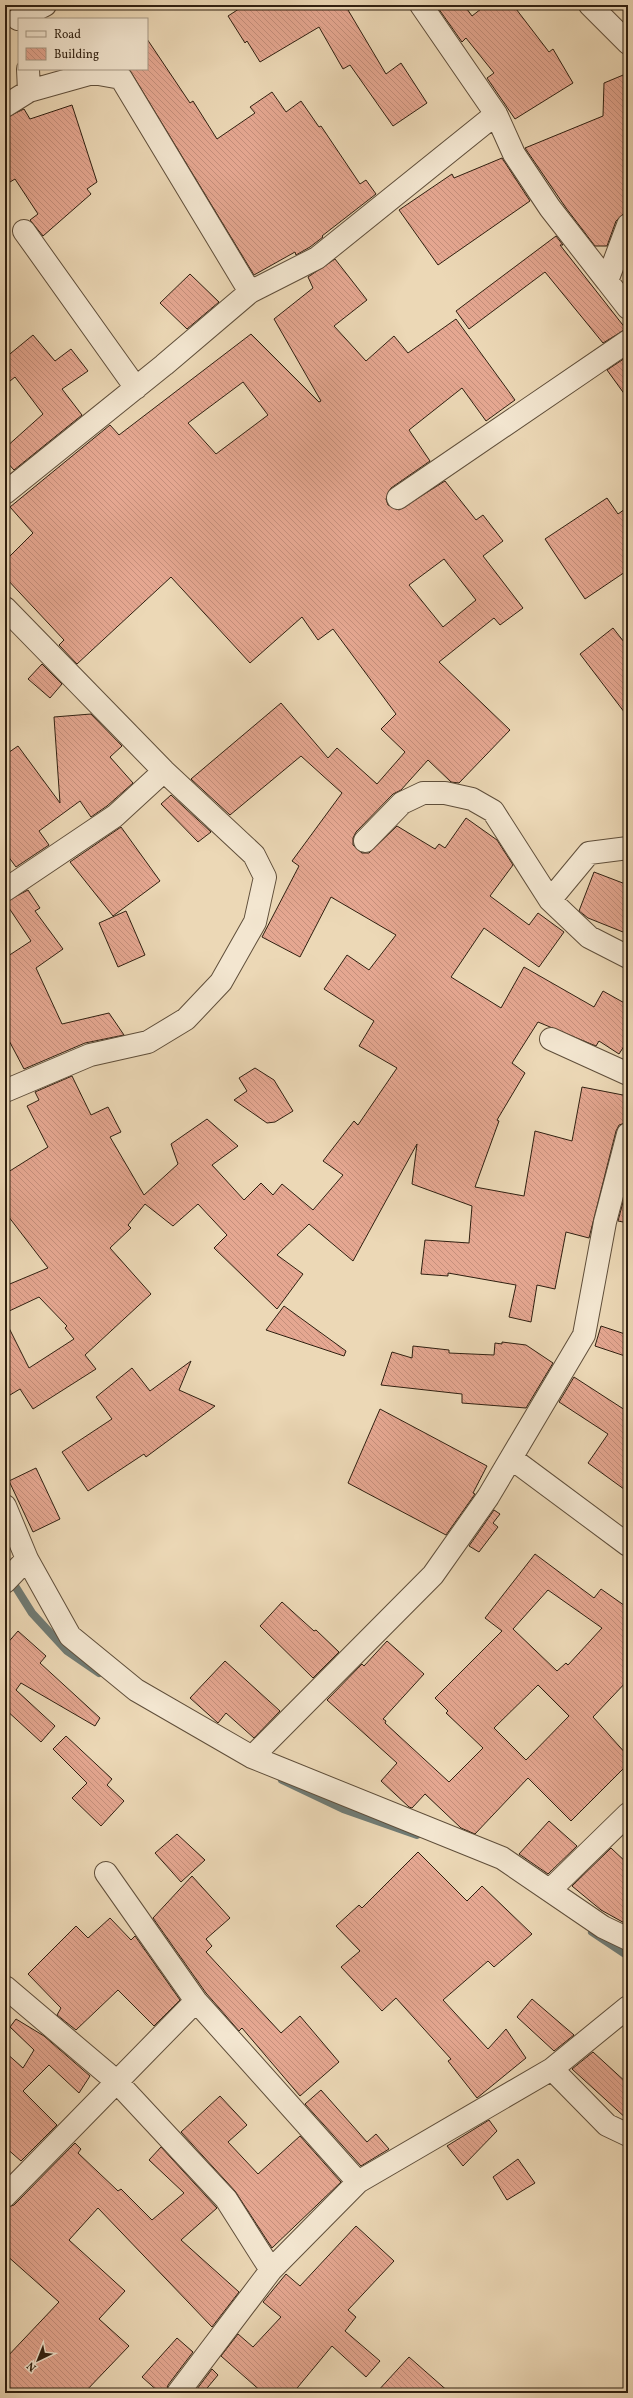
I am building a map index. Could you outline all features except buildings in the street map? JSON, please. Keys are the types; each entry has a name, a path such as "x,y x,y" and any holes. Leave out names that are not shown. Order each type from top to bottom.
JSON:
{"street":[{"path":"16,15 45,5"},
{"path":"421,5 496,114 514,154 550,208 628,308"},
{"path":"590,5 628,43"},
{"path":"28,70 29,91"},
{"path":"5,106 29,91 93,73 120,78 250,292"},
{"path":"5,493 136,388 250,292 317,258 496,114"},
{"path":"607,281 628,225"},
{"path":"24,231 136,388"},
{"path":"398,498 628,341"},
{"path":"5,608 164,771 254,855 265,877 255,922 221,982 186,1019 148,1042 90,1055 5,1091"},
{"path":"5,890 115,816 164,771"},
{"path":"365,841 402,803 423,793 445,793 472,799 493,810 550,900 589,938 628,957"},
{"path":"550,900 589,853 628,848"},
{"path":"551,1039 628,1074"},
{"path":"252,1758 433,1575 488,1497 512,1458 584,1335 605,1222 628,1134"},
{"path":"512,1458 628,1545"},
{"path":"5,1506 27,1559 70,1636 136,1690 252,1758 502,1858 604,1927 628,1939"},
{"path":"5,1582 27,1559"},
{"path":"550,1890 628,1814"},
{"path":"106,1873 196,2001 358,2182"},
{"path":"5,1987 116,2081 226,2199 271,2270"},
{"path":"5,2196 196,2001"},
{"path":"178,2393 271,2270 358,2182 552,2069 628,2007"},
{"path":"552,2069 607,2125 628,2135"}],"waterway":[{"path":"10,1578 32,1613 67,1651 99,1673"},
{"path":"282,1780 343,1809 417,1835"},
{"path":"592,1932 628,1956"}]}
